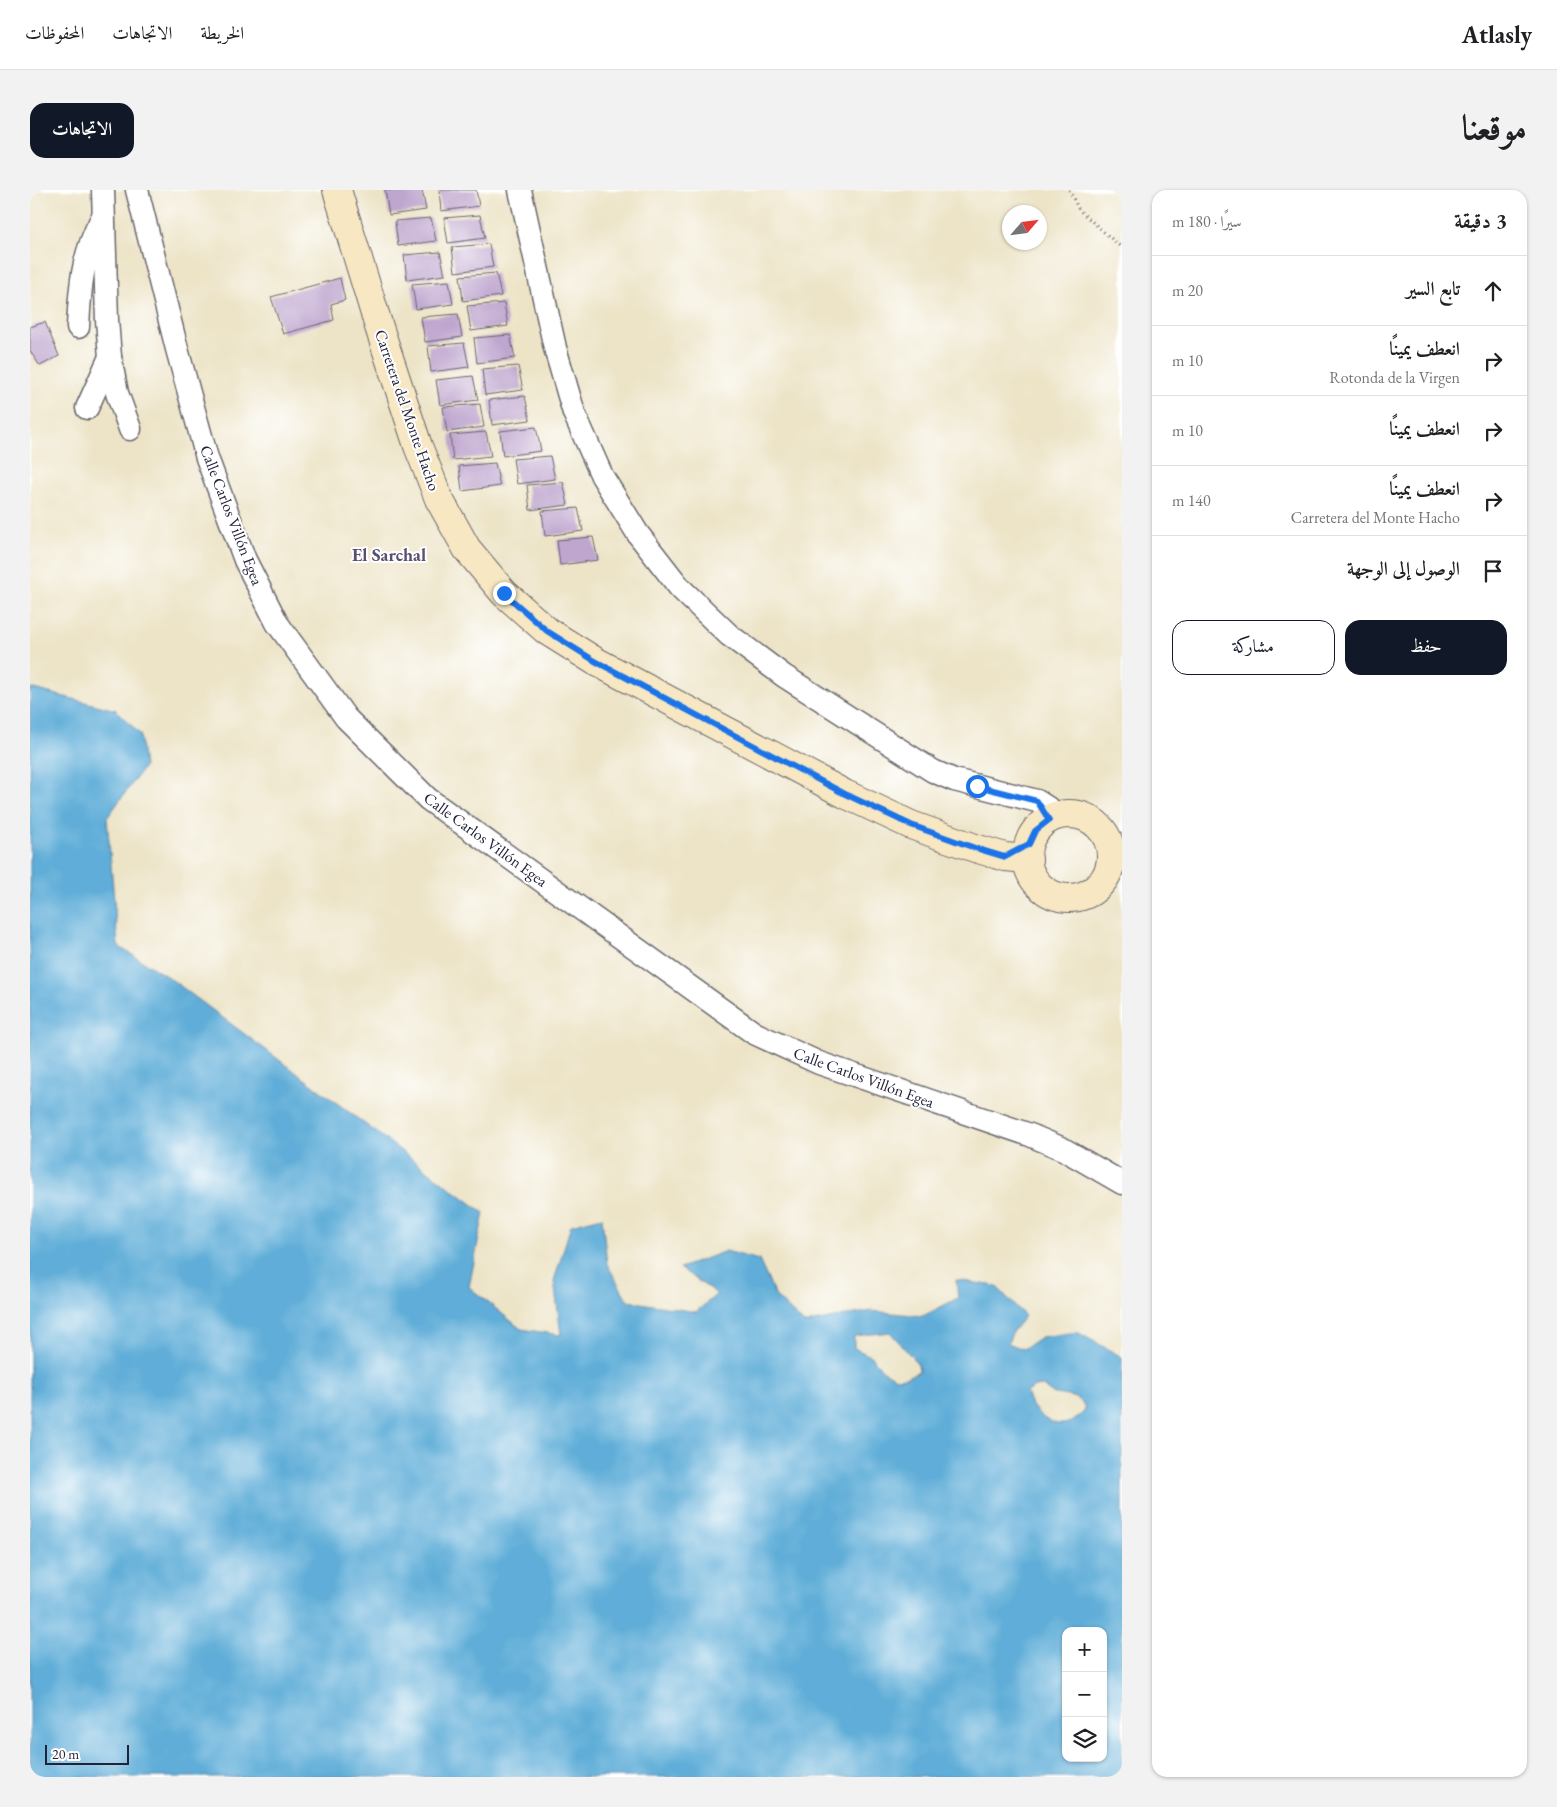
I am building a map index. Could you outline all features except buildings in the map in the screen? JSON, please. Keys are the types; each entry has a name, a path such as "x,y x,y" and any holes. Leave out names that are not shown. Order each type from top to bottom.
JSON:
{"main road":[{"name":"Carretera del Monte Hacho","path":"337,190 378,327 418,446 439,499 468,549 504,593 547,631 595,661 845,794 911,825 975,848 1021,853"},
{"path":"1048,812 1073,814 1087,818 1098,825 1106,836 1111,849 1115,876 1088,893 1075,897 1061,897 1049,892 1038,884 1021,853 1048,812"}],"street":[{"path":"103,190 110,357 118,394 130,429"},
{"name":"Calle Carlos Villón Egea","path":"136,190 207,458 245,560 277,623 346,718 428,799 754,1033 819,1063 1030,1135 1063,1149 1122,1183"},
{"path":"520,190 555,348 574,413 602,476 638,534 680,588 730,635 784,676 932,771 1048,812"},
{"path":"78,327 80,288 84,262 92,237 104,214"},
{"path":"87,408 110,357"}],"path":[{"path":"1069,190 1079,210 1122,248"}],"water":[{"path":"30,688 116,710 140,734 144,767 107,818 118,946 171,979 484,1213 469,1287 521,1329 561,1335 554,1281 571,1225 602,1217 607,1264 628,1301 696,1312 717,1294 680,1268 726,1251 759,1260 776,1297 804,1324 871,1311 923,1316 958,1298 956,1280 996,1286 1025,1316 1013,1331 1008,1343 1023,1349 1041,1337 1077,1332 1122,1357 1122,1777 30,1777","holes":["890,1332 918,1364 919,1371 907,1377 896,1378 882,1370 872,1357 854,1348 854,1336","1043,1386 1055,1394 1071,1396 1080,1400 1085,1410 1075,1420 1065,1424 1050,1422 1032,1406 1026,1392 1035,1387"]}],"district":[{"name":"El Sarchal","path":"389,555"}],"route":[{"path":"504,593 547,631 595,661 845,794 911,825 1005,857 1029,844 1035,831 1049,820 1037,801 977,786"}]}
